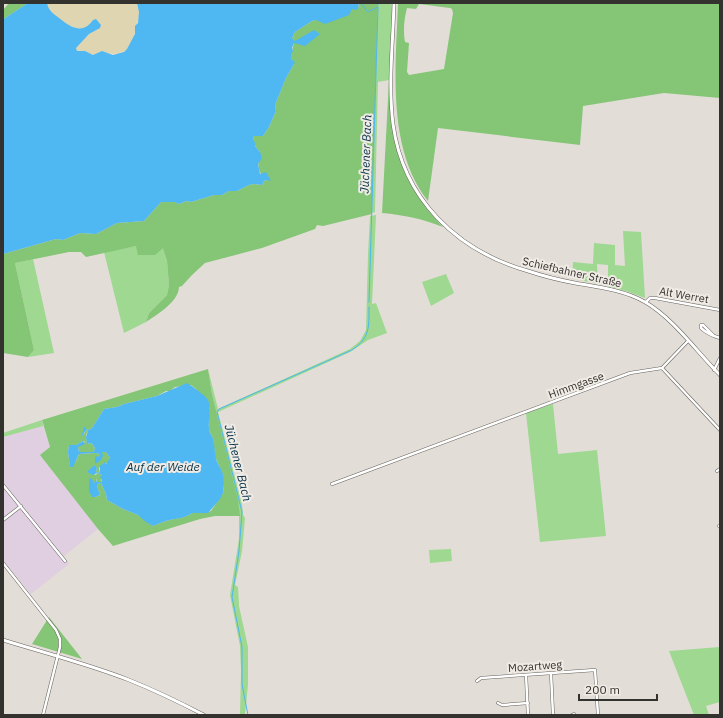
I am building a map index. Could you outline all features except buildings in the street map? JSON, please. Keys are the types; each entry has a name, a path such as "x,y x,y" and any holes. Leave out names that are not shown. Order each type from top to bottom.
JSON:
{"street":[{"name":"Schiefbahner Straße","path":"394,3 392,94 395,133 401,156 409,177 432,212 445,226 466,243 505,264 535,274 622,293 646,302 662,314 720,375"},
{"name":"Alt Werret","path":"646,302 650,298 655,298 720,310"},
{"path":"713,335 703,325 701,325 702,329 713,335 720,338"},
{"path":"688,341 662,368 720,430"},
{"path":"714,370 720,358"},
{"name":"Himmgasse","path":"332,484 633,372 662,368"},
{"path":"3,485 65,561"},
{"path":"3,520 20,506"},
{"path":"3,563 57,632 61,641 43,715"},
{"path":"3,640 58,656 130,681 204,715"},
{"name":"Mozartweg","path":"477,681 481,678 595,670 598,715"},
{"path":"551,673 553,715"},
{"path":"526,675 528,715"},
{"path":"498,703 502,705 528,703"}],"shaded area":[{"path":"43,426 50,447 41,455 98,529 64,556 69,564 31,594 3,560 3,437"}],"green space":[{"path":"9,3 28,3 3,20 3,10"},
{"path":"359,3 378,3 372,214 323,226 317,225 315,229 262,248 205,263 182,286 179,287 175,297 161,312 146,322 149,313 167,295 169,285 167,261 163,248 155,255 138,255 136,246 86,257 81,252 69,252 15,263 34,350 28,357 3,353 3,254 56,239 63,240 80,233 96,234 117,223 144,221 161,202 175,202 178,204 187,201 191,202 214,195 222,195 229,191 237,191 249,185 262,185 264,181 267,180 259,171 258,164 260,152 254,143 253,138 254,136 263,136 276,111 275,105 286,78 294,64 291,59 291,55 294,43 314,30 295,42 292,38 295,32 312,21 352,8 358,9"},
{"path":"378,3 393,3 390,78 389,80 378,82 375,212 372,213"},
{"path":"398,3 720,3 720,98 664,93 583,106 580,145 438,128 428,201 415,180 405,157 396,106","holes":["419,4 452,9 453,13 444,69 409,75 407,72 409,43 405,42 404,34 407,8 416,9"]},
{"path":"389,80 392,122 400,160 417,194 443,227 413,218 382,213"},
{"path":"376,215 372,304 376,303 387,333 368,340 350,352 218,412 245,518 242,551 235,585 238,587 239,606 248,647 248,684 245,715 240,715 240,646 230,595 239,539 239,508 212,394 208,369 218,409 350,349 360,341 366,330 370,216"},
{"path":"623,231 641,232 645,298 626,291 608,287 608,265 597,264 598,284 572,277 573,262 593,264 594,243 615,245 615,265 625,266"},
{"path":"136,246 163,247 167,261 169,285 167,295 149,313 146,322 124,333 104,252"},
{"path":"33,259 54,353 28,357 34,350 15,263"},
{"path":"446,274 454,293 431,306 422,282"},
{"path":"208,369 212,394 238,500 240,516 215,516 200,519 113,546 40,455 50,447 42,420","holes":["191,385 196,389 210,408 209,430 213,439 215,456 223,475 223,493 211,511 192,513 186,516 164,521 153,526 138,515 107,500 101,483 97,486 100,495 92,497 89,482 92,480 95,483 96,478 97,482 101,482 102,475 97,473 96,475 88,472 94,465 97,468 96,472 100,473 99,468 104,463 108,463 110,458 106,452 102,452 102,458 95,462 95,459 100,456 100,454 79,454 76,461 70,466 68,452 69,445 76,445 83,441 85,442 78,447 79,452 93,452 95,449 94,446 91,443 87,444 86,435 88,431 86,430 84,434 81,435 86,429 89,430 92,428 104,409 157,396 166,391 170,391 175,387"]},
{"path":"553,404 558,454 597,450 606,536 540,542 526,413"},
{"path":"42,420 43,426 3,437 3,433"},
{"path":"451,549 452,561 430,563 429,550"},
{"path":"49,617 82,659 32,644"},
{"path":"720,647 720,702 706,706 709,715 694,715 669,651"}],"sand":[{"path":"47,3 137,3 139,15 134,38 128,48 120,53 115,54 102,51 93,55 85,51 77,51 76,48 89,34 100,28 101,25 96,19 84,28 75,28 70,26 49,11"}],"water":[{"path":"28,3 47,3 53,14 75,28 83,28 96,19 101,25 100,28 89,34 76,48 77,51 85,51 93,55 102,51 113,55 124,52 135,34 135,26 138,23 139,12 137,3 359,3 358,9 352,9 349,15 325,24 316,20 312,21 295,32 292,38 295,41 314,30 320,34 305,46 294,43 291,59 295,62 286,78 275,105 276,111 263,136 254,136 253,139 262,158 258,164 260,174 266,172 271,181 267,180 264,181 262,185 249,185 237,191 229,191 222,195 214,195 191,202 187,201 178,204 175,202 161,202 144,221 117,223 96,234 80,233 63,240 56,239 3,254 3,20"},
{"name":"Auf der Weide","path":"187,383 205,396 209,403 209,430 214,441 215,453 222,471 224,484 223,493 220,499 208,513 192,513 186,516 164,521 153,526 138,515 107,500 101,483 97,486 100,495 92,497 89,491 89,479 91,478 95,483 95,478 97,482 101,482 102,480 100,477 102,475 97,473 93,475 87,472 94,465 97,468 96,472 100,473 100,466 105,462 106,464 110,458 106,452 102,452 103,456 101,460 95,464 95,457 100,456 100,454 79,454 73,467 70,467 68,452 69,445 76,445 83,441 85,444 78,447 79,452 93,452 95,449 91,443 87,444 86,437 88,431 86,430 82,436 81,435 84,427 89,430 92,428 104,409 157,396"}],"waterway":[{"path":"361,3 367,11"},
{"name":"Jüchener Bach","path":"368,12 378,7 369,302"},
{"name":"Jüchener Bach","path":"248,715 242,684 242,647 232,597 239,551 242,512 217,412 219,409 358,346 367,332 369,307"}]}
